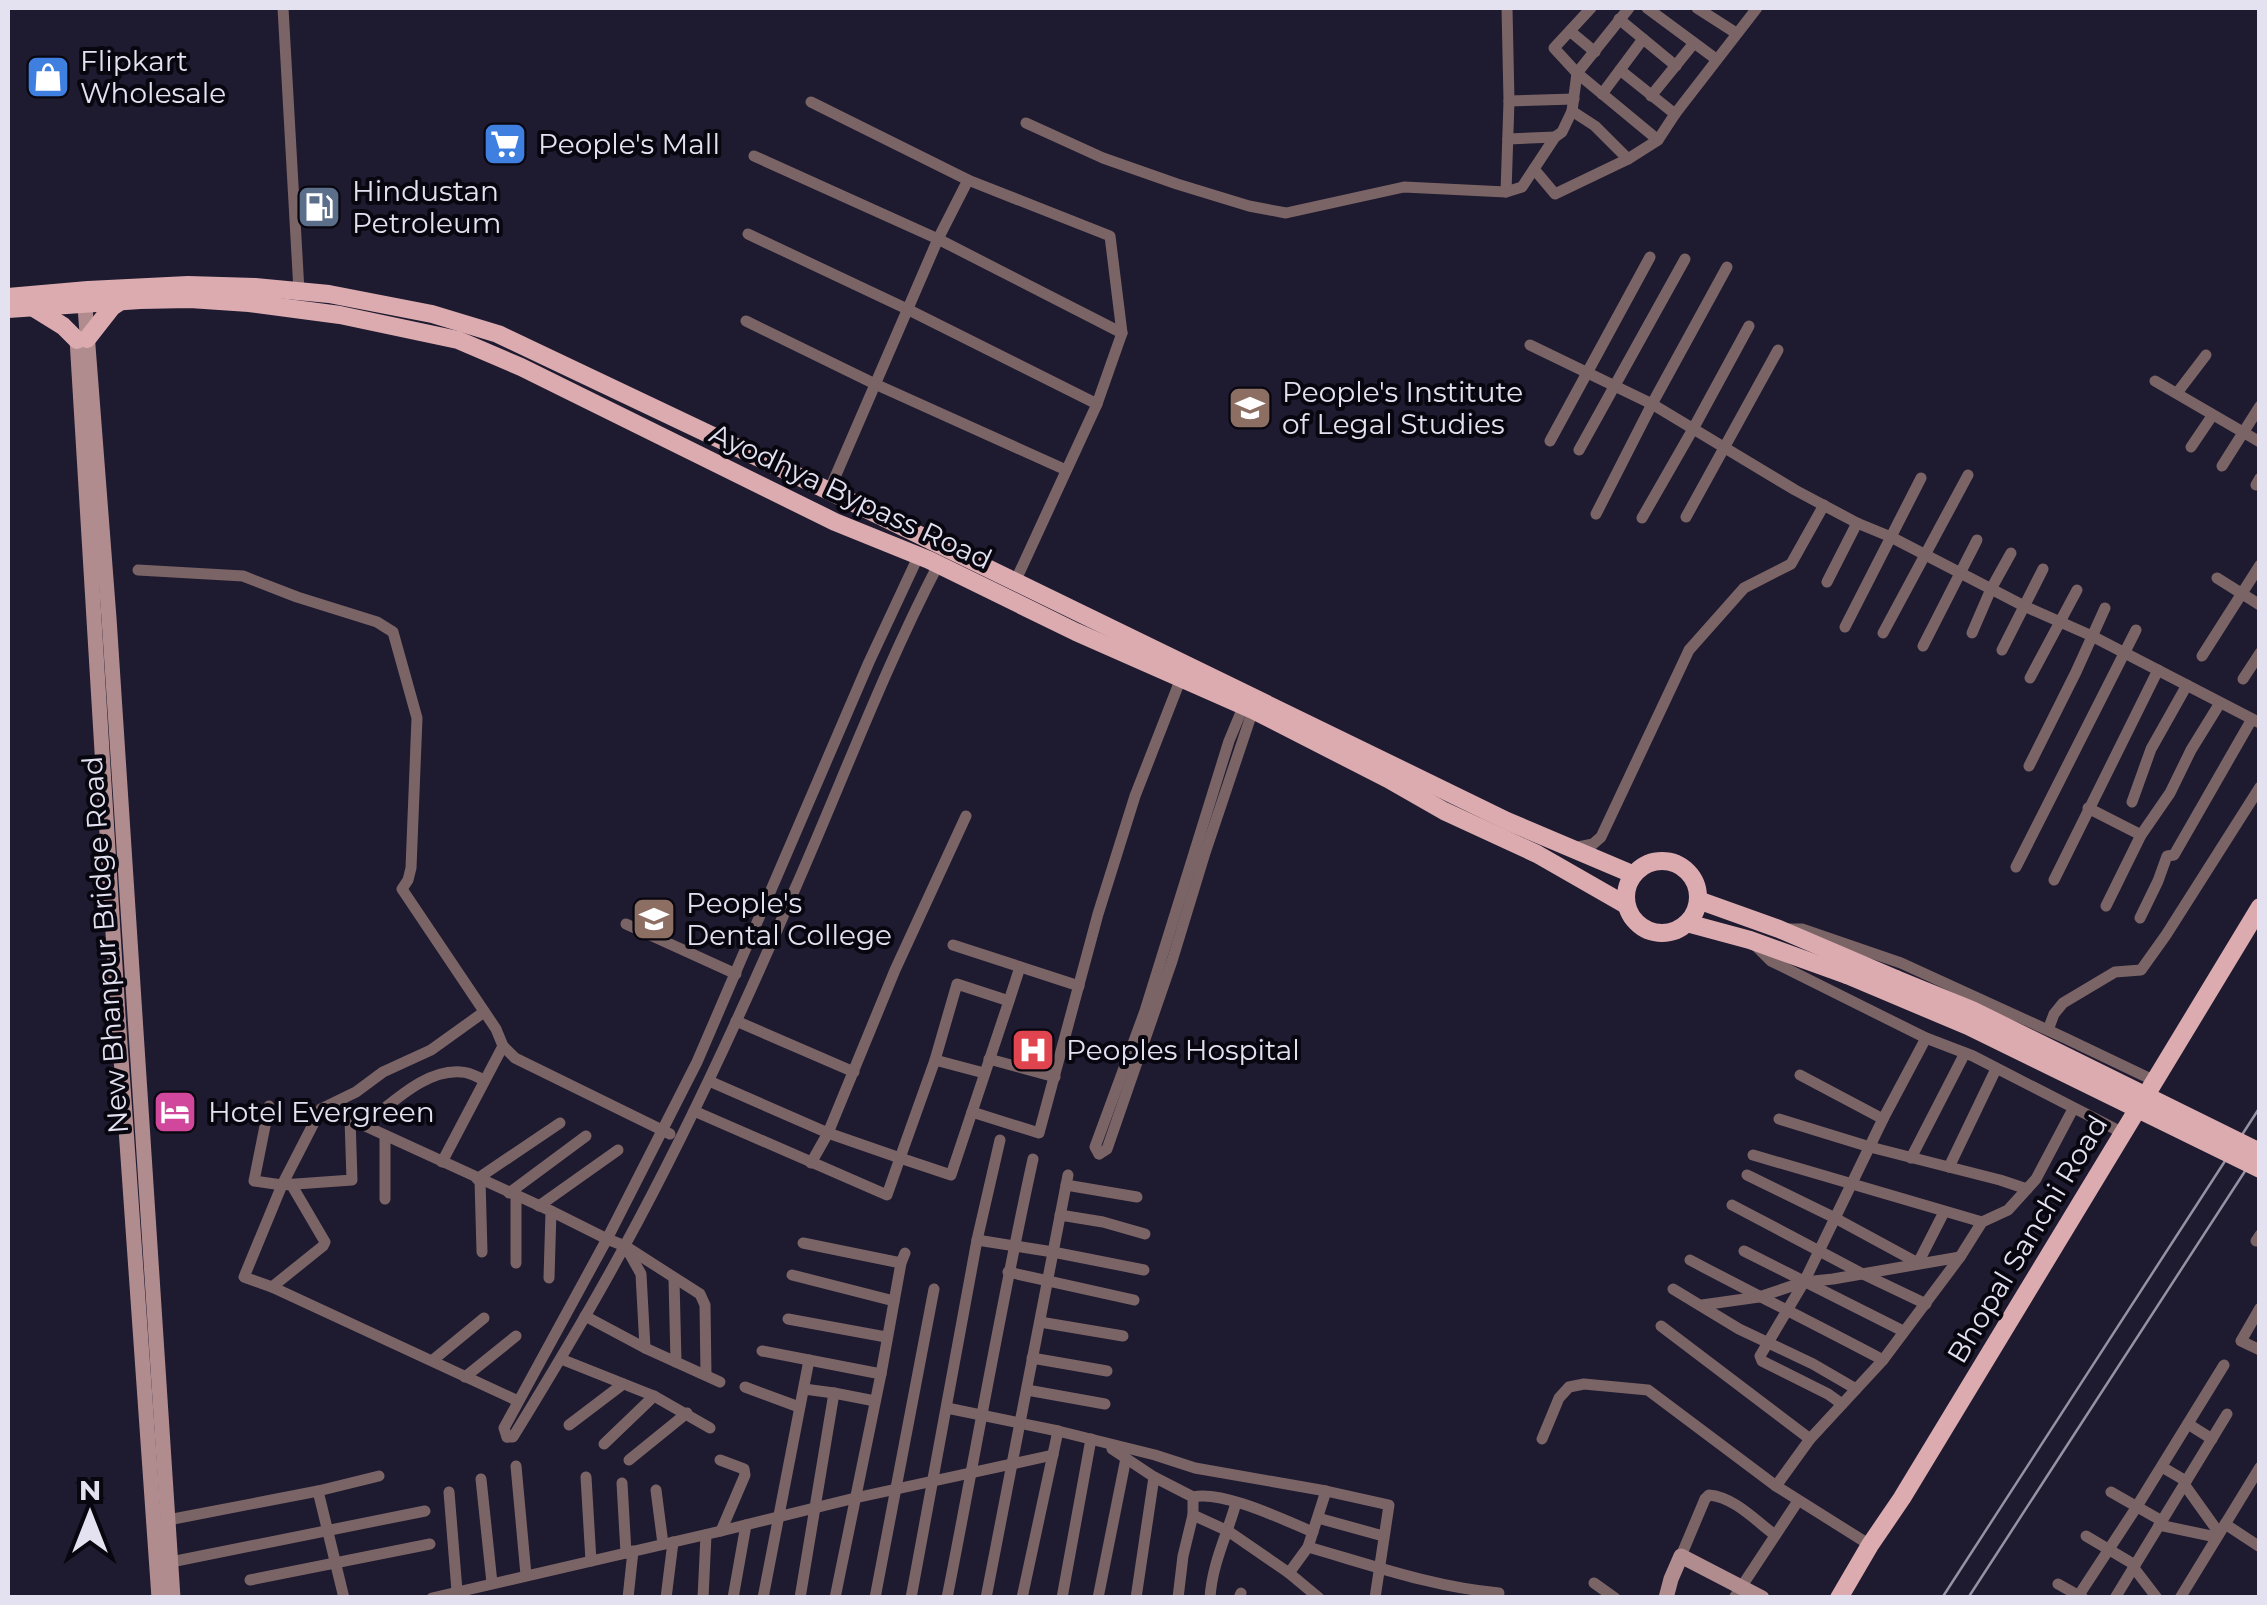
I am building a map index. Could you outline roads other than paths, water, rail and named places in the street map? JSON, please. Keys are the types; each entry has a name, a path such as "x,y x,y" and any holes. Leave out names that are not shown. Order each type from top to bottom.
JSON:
{"main road":[{"name":"Ayodhya Bypass Road","path":"8,297 299,291 432,314 498,334 828,491 930,556 1356,755 1632,874"},
{"name":"Ayodhya Bypass Road","path":"8,309 79,298 118,303 201,293 400,326 458,340 522,367 836,522 1015,582 1183,672"},
{"path":"328,314 329,294"},
{"path":"34,308 82,339 118,303"},
{"name":"Ayodhya Bypass Road","path":"1356,755 1444,810 1537,854 1626,905"},
{"path":"1667,861 1682,867 1692,876 1697,889 1693,910 1676,930 1649,930 1634,921 1626,905 1625,894 1632,874 1652,862 1667,861"},
{"name":"Bhopal Sanchi Road","path":"1838,1598 2260,906"},
{"path":"1693,910 1779,930 1972,1010 2260,1152"},
{"path":"1693,910 1750,940 1847,975 1968,1026 2260,1169"}],"street":[{"path":"283,8 299,291"},
{"path":"1506,192 1508,8"},
{"path":"1591,8 1554,48 1577,73 1658,140"},
{"path":"1026,122 1102,158 1249,206 1286,213 1404,187 1506,192 1522,187 1562,132 1573,105 1577,73 1629,8"},
{"path":"1647,8 1665,13 1716,59"},
{"path":"1698,8 1716,13 1736,34"},
{"path":"1534,169 1555,194 1658,140 1757,8"},
{"path":"1619,19 1676,66"},
{"path":"1571,32 1595,52"},
{"path":"1602,94 1643,39"},
{"path":"1650,96 1694,42"},
{"path":"1620,70 1675,114"},
{"path":"1509,101 1573,105 1628,159"},
{"path":"811,102 968,180 1110,236 1122,333 1097,404 1015,582"},
{"path":"1508,139 1555,137"},
{"path":"754,156 938,238 1122,333"},
{"path":"828,491 938,238 968,180"},
{"path":"748,234 1097,404"},
{"path":"1550,441 1650,256"},
{"path":"1578,450 1684,260"},
{"path":"1596,514 1728,267"},
{"name":"New Bhanpur Bridge Road","path":"79,298 118,1015 159,1598"},
{"path":"746,322 1066,470"},
{"path":"1642,518 1749,326"},
{"name":"New Bhanpur Bridge Road","path":"82,339 109,618 172,1598"},
{"path":"1530,345 1652,404 1857,523 2092,636 2256,721 2174,855 2167,856 2140,918"},
{"path":"1686,517 1778,350"},
{"path":"2178,393 2206,354"},
{"path":"2156,381 2260,442"},
{"path":"2222,466 2260,406"},
{"path":"2191,447 2212,416"},
{"path":"1883,633 1968,475"},
{"path":"1845,626 1921,478"},
{"path":"1569,848 1592,844 1600,837 1689,650 1744,588 1791,564 1824,505"},
{"path":"1827,582 1857,523"},
{"path":"1922,646 1976,540"},
{"path":"1972,633 2011,553"},
{"path":"930,556 886,671 770,945 694,1111 561,1360 513,1437 507,1437 504,1428 607,1239 710,1030 869,662 930,556"},
{"path":"2202,656 2260,565"},
{"path":"2002,650 2043,569"},
{"path":"138,570 243,576 296,598 378,622 393,632 417,718 418,739 411,868 402,889 496,1029 502,1046 515,1058 680,1138"},
{"path":"2218,578 2260,605"},
{"path":"2030,678 2077,590"},
{"path":"2029,766 2105,608"},
{"path":"2016,867 2136,630"},
{"path":"2244,679 2260,653"},
{"path":"869,662 886,671"},
{"path":"2054,880 2158,670"},
{"path":"972,1112 1039,1134 1098,914 1135,796 1183,672"},
{"path":"2132,802 2152,748 2187,686"},
{"path":"1237,736 1172,961 1108,1149 1098,1154 1095,1147 1145,1011 1237,736 1250,703"},
{"path":"2106,906 2141,835 2220,703"},
{"path":"2048,1030 2063,1004 2115,972 2141,970 2260,788"},
{"path":"2088,808 2141,835"},
{"path":"810,1163 828,1133 895,970 966,816"},
{"path":"626,924 736,974"},
{"path":"1779,930 1802,928 1901,963 2154,1081"},
{"path":"750,937 770,945"},
{"path":"1750,940 1771,961 2123,1133"},
{"path":"953,945 1079,986"},
{"path":"708,1081 828,1133 951,1175 1020,967"},
{"path":"694,1111 888,1196 958,984 1009,1002"},
{"path":"484,1012 431,1050 383,1072 356,1092 321,1109 244,1277 518,1400"},
{"path":"736,1021 854,1072"},
{"path":"710,1030 728,1038"},
{"path":"1842,1404 1762,1361 1760,1356 1804,1282 1926,1038"},
{"path":"442,1162 502,1046"},
{"path":"1911,1158 1965,1054"},
{"path":"989,1058 1055,1076"},
{"path":"936,1060 984,1074"},
{"path":"1949,1167 1996,1068"},
{"path":"363,1125 415,1086 439,1074 460,1072 484,1080"},
{"path":"1800,1074 1883,1119"},
{"path":"269,1106 254,1181 286,1185 352,1180 350,1119"},
{"path":"1776,1486 1810,1439 1883,1360 1982,1222 2008,1210 2036,1178 2073,1108"},
{"path":"321,1109 625,1246 700,1294 704,1305 706,1375"},
{"path":"1779,1118 1870,1148 2027,1189"},
{"path":"478,1179 560,1124"},
{"path":"384,1136 385,1198"},
{"path":"512,1194 586,1136"},
{"path":"911,1598 1000,1140"},
{"path":"545,1208 618,1150"},
{"path":"1753,1155 1982,1222"},
{"path":"946,1598 1033,1158"},
{"path":"1747,1175 1918,1263"},
{"path":"478,1179 482,1252"},
{"path":"986,1598 1067,1180 1137,1197"},
{"path":"272,1287 325,1242 286,1185"},
{"path":"512,1194 516,1263"},
{"path":"1732,1205 1926,1304"},
{"path":"545,1208 549,1278"},
{"path":"1918,1263 1944,1212"},
{"path":"1060,1215 1145,1234"},
{"path":"978,1240 1144,1270"},
{"path":"804,1242 903,1258 835,1598"},
{"path":"625,1246 641,1274 645,1348"},
{"path":"1744,1250 1903,1331"},
{"path":"1702,1305 1759,1297 1804,1282 1960,1257"},
{"path":"1690,1260 1883,1360"},
{"path":"1008,1272 1134,1300"},
{"path":"792,1275 894,1302"},
{"path":"674,1278 676,1362"},
{"path":"1674,1289 1702,1305 1736,1334 1813,1364 1856,1389"},
{"path":"874,1598 934,1290"},
{"path":"2260,1308 2242,1342 2260,1350"},
{"path":"585,1316 720,1382"},
{"path":"433,1360 484,1318"},
{"path":"788,1319 886,1337"},
{"path":"1040,1322 1123,1336"},
{"path":"1662,1326 1810,1439"},
{"path":"465,1378 516,1336"},
{"path":"762,1351 881,1374"},
{"path":"1032,1358 1107,1372"},
{"path":"561,1360 654,1396 710,1428"},
{"path":"763,1598 809,1360"},
{"path":"2058,1584 2079,1597 2224,1365"},
{"path":"569,1425 623,1384"},
{"path":"1542,1439 1559,1398 1570,1387 1584,1384 1648,1390 1776,1486 1870,1545"},
{"path":"745,1387 799,1407"},
{"path":"804,1389 875,1401"},
{"path":"1027,1390 1105,1404"},
{"path":"800,1598 834,1394"},
{"path":"604,1444 654,1396"},
{"path":"946,1408 1058,1431 1195,1468 1389,1506 1375,1598"},
{"path":"630,1460 687,1413"},
{"path":"2115,1598 2228,1414"},
{"path":"2188,1424 2212,1439"},
{"path":"1022,1598 1058,1431"},
{"path":"1098,1442 1193,1497 1205,1494 1236,1503 1313,1532"},
{"path":"1062,1598 1098,1442"},
{"path":"432,1598 895,1488 1053,1455"},
{"path":"1098,1598 1126,1458"},
{"path":"720,1460 744,1469 745,1475 721,1532"},
{"path":"516,1466 526,1575"},
{"path":"2162,1467 2185,1482 2220,1531"},
{"path":"2180,1598 2260,1467"},
{"path":"168,1520 380,1476"},
{"path":"1136,1598 1154,1476"},
{"path":"586,1478 591,1561"},
{"path":"481,1479 492,1583"},
{"path":"622,1483 629,1552 628,1598"},
{"path":"656,1490 668,1543 666,1598"},
{"path":"318,1491 344,1598"},
{"path":"1289,1573 1308,1548 1326,1491"},
{"path":"449,1492 457,1591"},
{"path":"2111,1492 2160,1523 2220,1531 2260,1547"},
{"path":"1666,1598 1710,1495 1738,1506 1775,1535"},
{"path":"1178,1598 1193,1497"},
{"path":"1737,1592 1798,1501"},
{"path":"1210,1598 1214,1568 1236,1503"},
{"path":"170,1562 425,1511"},
{"path":"1193,1515 1228,1532 1319,1598"},
{"path":"1318,1518 1383,1536"},
{"path":"733,1598 746,1524"},
{"path":"702,1598 706,1535"},
{"path":"2086,1536 2134,1566 2157,1598"},
{"path":"250,1580 430,1544"},
{"path":"1308,1548 1462,1593 1499,1593 1498,1598"},
{"path":"1681,1556 1737,1592 1762,1598"},
{"path":"1594,1584 1615,1598"}],"railway":[{"path":"1942,1598 2260,1107"},
{"path":"1968,1598 2260,1148"}],"place":[{"name":"Flipkart Wholesale","path":"48,77"},
{"name":"People's Mall","path":"505,144"},
{"name":"Hindustan Petroleum","path":"319,207"},
{"name":"People's Institute of Legal Studies","path":"1250,408"},
{"name":"People's Dental College","path":"654,919"},
{"name":"Peoples Hospital","path":"1033,1050"},
{"name":"Hotel Evergreen","path":"175,1112"}]}
